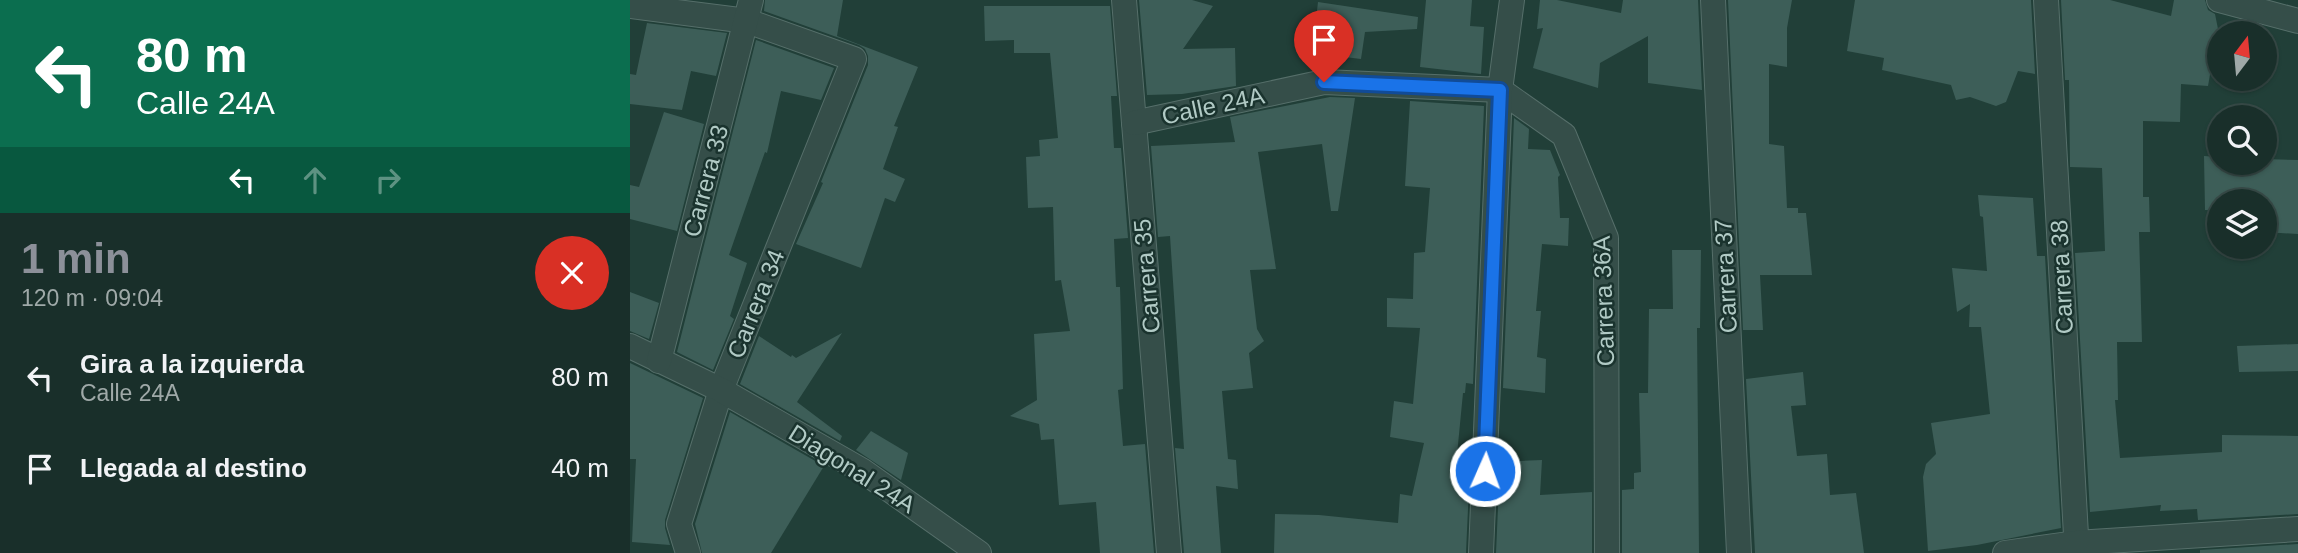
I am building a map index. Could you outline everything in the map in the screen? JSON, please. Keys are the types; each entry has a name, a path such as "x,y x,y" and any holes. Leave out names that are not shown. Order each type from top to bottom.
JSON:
{"street":[{"name":"Carrera 35","path":"1124,0 1169,553"},
{"path":"1481,553 1500,90 1512,0"},
{"name":"Carrera 37","path":"1713,0 1739,553"},
{"name":"Carrera 38","path":"2046,0 2077,548"},
{"path":"2219,0 2298,21"},
{"path":"630,6 749,10"},
{"name":"Carrera 34","path":"688,553 678,524 721,390 854,59 749,10"},
{"name":"Carrera 33","path":"659,361 749,10"},
{"name":"Calle 24A","path":"1134,123 1324,82 1500,90"},
{"name":"Carrera 36A","path":"1500,90 1564,135 1606,238 1607,553"},
{"path":"630,346 721,390"},
{"name":"Diagonal 24A","path":"721,390 863,471 979,553"},
{"path":"2005,553 2298,529"}],"building":[{"path":"765,0 843,0 837,36 918,67 894,126 898,127 883,169 905,179 895,202 885,198 861,268 796,244 823,183 821,182 868,65 868,56 865,49 859,45 764,11"},
{"path":"1139,0 1192,0 1213,6 1183,49 1235,48 1236,86 1182,94 1147,95"},
{"path":"1426,0 1472,0 1470,26 1484,27 1481,74 1420,67"},
{"path":"1540,0 1557,0 1621,13 1623,0 1698,0 1702,90 1648,83 1648,36 1600,63 1598,88 1533,68 1543,28 1537,29"},
{"path":"1728,0 1792,0 1787,28 1787,67 1769,64 1769,144 1784,146 1787,208 1798,208 1798,213 1806,213 1812,275 1760,275 1763,330 1743,330"},
{"path":"1855,0 2031,0 2035,74 2018,71 2006,102 1996,106 1970,97 1956,100 1951,85 1882,70 1884,58 1847,51"},
{"path":"2061,0 2110,0 2171,16 2174,0 2205,0 2208,10 2215,14 2216,21 2207,21 2207,86 2181,84 2180,122 2143,121 2143,197 2149,197 2150,232 2139,232 2142,342 2117,342 2118,400 2115,400 2120,458 2222,452 2222,435 2298,436 2298,514 2198,520 2197,509 2160,511 2161,505 2090,512 2075,253 2105,251 2102,168 2070,167 2069,80 2065,80"},
{"path":"1318,2 1418,17 1417,29 1365,32 1361,59 1312,53"},
{"path":"984,6 1110,6 1117,96 1111,96 1114,148 1121,148 1128,238 1114,239 1116,287 1120,287 1123,389 1118,390 1123,446 1145,444 1154,553 1100,553 1096,502 1059,505 1054,439 1041,440 1039,424 1010,416 1037,400 1034,334 1070,331 1061,280 1055,281 1053,207 1028,208 1026,157 1040,156 1039,140 1058,138 1050,53 1014,53 1014,40 985,41"},
{"path":"647,23 727,33 716,76 691,71 682,110 630,104 630,74 636,75"},
{"path":"756,40 834,68 821,100 781,91 767,153 765,152 729,255 747,263 730,316 734,319 713,370 677,352"},
{"path":"1330,97 1355,98 1338,211 1331,211 1322,144 1258,152 1276,269 1250,270 1257,329 1264,341 1249,353 1253,388 1222,391 1228,459 1236,460 1238,489 1216,486 1221,553 1184,553 1175,448 1184,449 1170,236 1158,237 1151,146 1235,142 1230,117"},
{"path":"1410,101 1484,106 1473,384 1466,383 1463,393 1456,465 1470,464 1466,553 1274,553 1275,514 1319,515 1398,523 1400,494 1412,496 1424,443 1390,437 1394,401 1413,404 1420,328 1387,327 1387,298 1413,299 1414,253 1425,252 1430,188 1405,186"},
{"path":"664,112 704,124 677,231 630,219 630,185 639,187"},
{"path":"1514,118 1529,129 1528,149 1550,150 1560,175 1560,218 1569,218 1568,246 1542,244 1536,311 1541,311 1537,357 1546,359 1545,393 1503,388"},
{"path":"2204,156 2207,156 2207,175 2277,175 2277,159 2298,160 2298,234 2277,233 2277,189 2207,189 2205,210"},
{"path":"1978,195 2033,198 2037,256 2045,256 2061,528 1977,545 1928,551 1923,477 1926,464 1936,454 1931,423 1990,414 1981,327 1969,327 1970,304 1957,312 1952,268 1987,271 1983,217 1980,216"},
{"path":"1672,250 1701,250 1700,328 1697,328 1699,553 1622,553 1622,490 1634,489 1634,473 1641,472 1639,393 1648,393 1649,309 1673,309"},
{"path":"630,292 659,303 649,339 630,331"},
{"path":"842,333 797,402 842,436 840,441 740,384 759,336 796,358"},
{"path":"2298,344 2298,371 2239,372 2237,346"},
{"path":"630,363 703,398 665,520 670,545 632,542 636,459 630,459"},
{"path":"1803,372 1806,405 1791,406 1797,456 1827,454 1830,495 1856,493 1864,553 1755,553 1746,379"},
{"path":"730,412 824,466 771,553 702,553 695,524"},
{"path":"871,431 908,453 901,480 856,450"},
{"path":"1542,460 1540,495 1592,492 1592,553 1496,553 1500,462"},
{"path":"2298,544 2298,553 2200,553 2200,550"}],"route":[{"path":"1324,82 1500,90 1485,471"}]}
